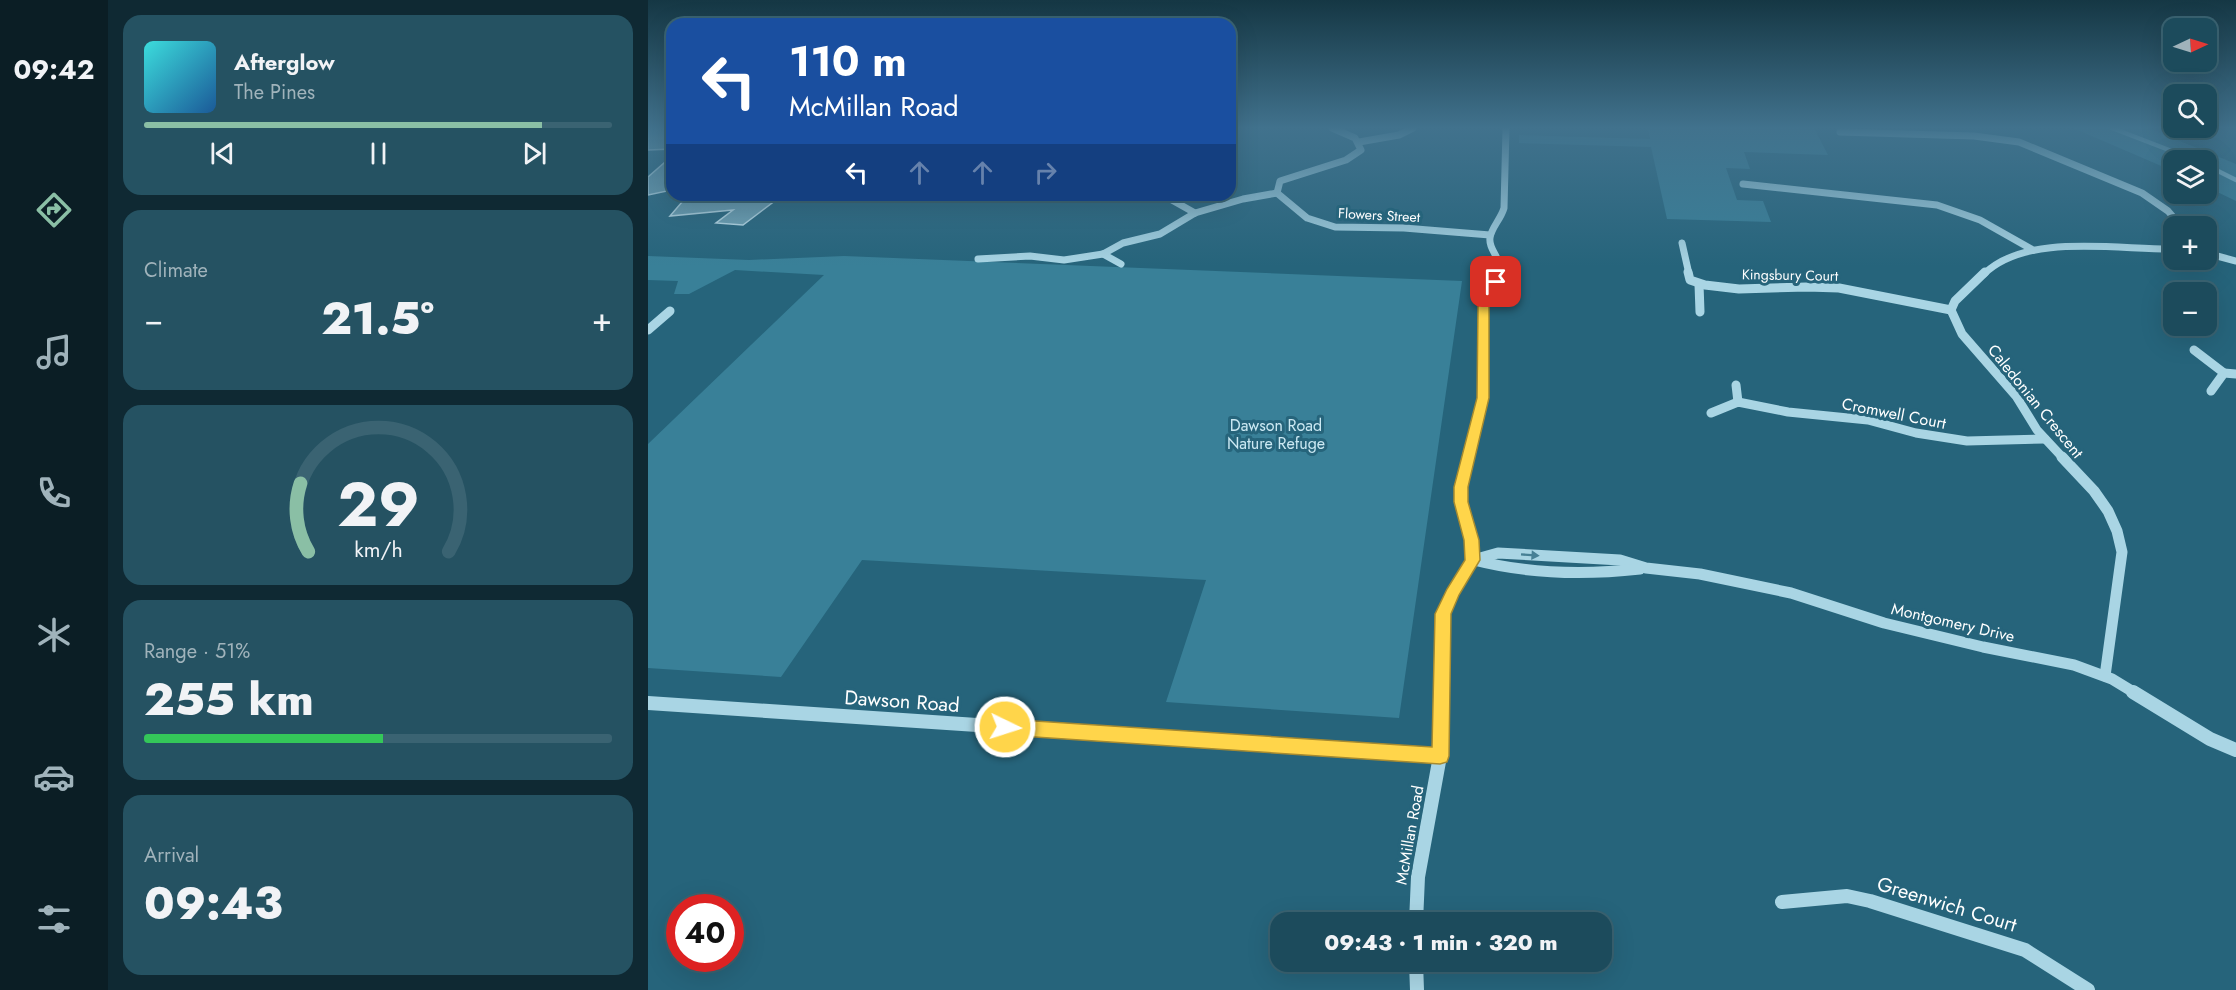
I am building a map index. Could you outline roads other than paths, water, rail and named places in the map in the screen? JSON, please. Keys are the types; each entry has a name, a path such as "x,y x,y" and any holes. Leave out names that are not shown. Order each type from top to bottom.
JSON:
{"street":[{"path":"978,259 1030,256 1064,260 1103,254 1123,243 1160,234 1195,213 1243,199 1276,193 1280,182 1297,174"},
{"path":"1473,560 1472,540 1461,502 1461,487 1483,398 1484,307 1500,268 1499,259 1490,242 1490,235 1502,216 1504,208 1505,174"},
{"path":"2100,174 2155,201 2172,216"},
{"path":"1743,184 1805,188 1864,198 1920,202 1950,208 1995,225 2033,250"},
{"name":"Flowers Street","path":"1276,193 1307,218 1335,227 1404,228 1490,235"},
{"path":"1174,201 1195,213"},
{"path":"1682,243 1690,280 1699,284 1700,312"},
{"path":"1950,310 1953,302 1991,265 2014,255 2033,250 2075,247 2163,249"},
{"path":"1103,254 1121,264"},
{"path":"2217,256 2236,261"},
{"name":"Kingsbury Court","path":"1699,284 1742,288 1826,287 1950,310"},
{"name":"Caledonian Crescent","path":"1950,310 1962,334 2004,380 2045,440 2094,491 2108,511 2117,531 2122,552 2105,676"},
{"path":"648,330 670,311"},
{"path":"2194,350 2224,373 2236,374"},
{"path":"2211,391 2224,373"},
{"path":"1711,413 1738,402 1736,385"},
{"name":"Cromwell Court","path":"1738,402 1788,412 1868,420 1916,433 1967,441 2045,440"},
{"name":"Montgomery Drive","path":"1473,560 1496,567 1527,569 1613,572 1646,568 1700,574 1791,593 1884,623 1983,647 2074,665 2105,676 2210,739 2236,750"},
{"name":"McMillan Road","path":"1416,912 1418,877 1440,756 1443,614 1452,593 1473,560"},
{"name":"Dawson Road","path":"648,703 1440,756"},
{"name":"Greenwich Court","path":"1782,902 1847,896 1870,901 2025,950 2088,990"},
{"path":"1416,972 1417,990"}],"waterway":[{"path":"2224,174 2236,180"}],"park label":[{"name":"Dawson Road Nature Refuge","path":"1276,434"}]}
